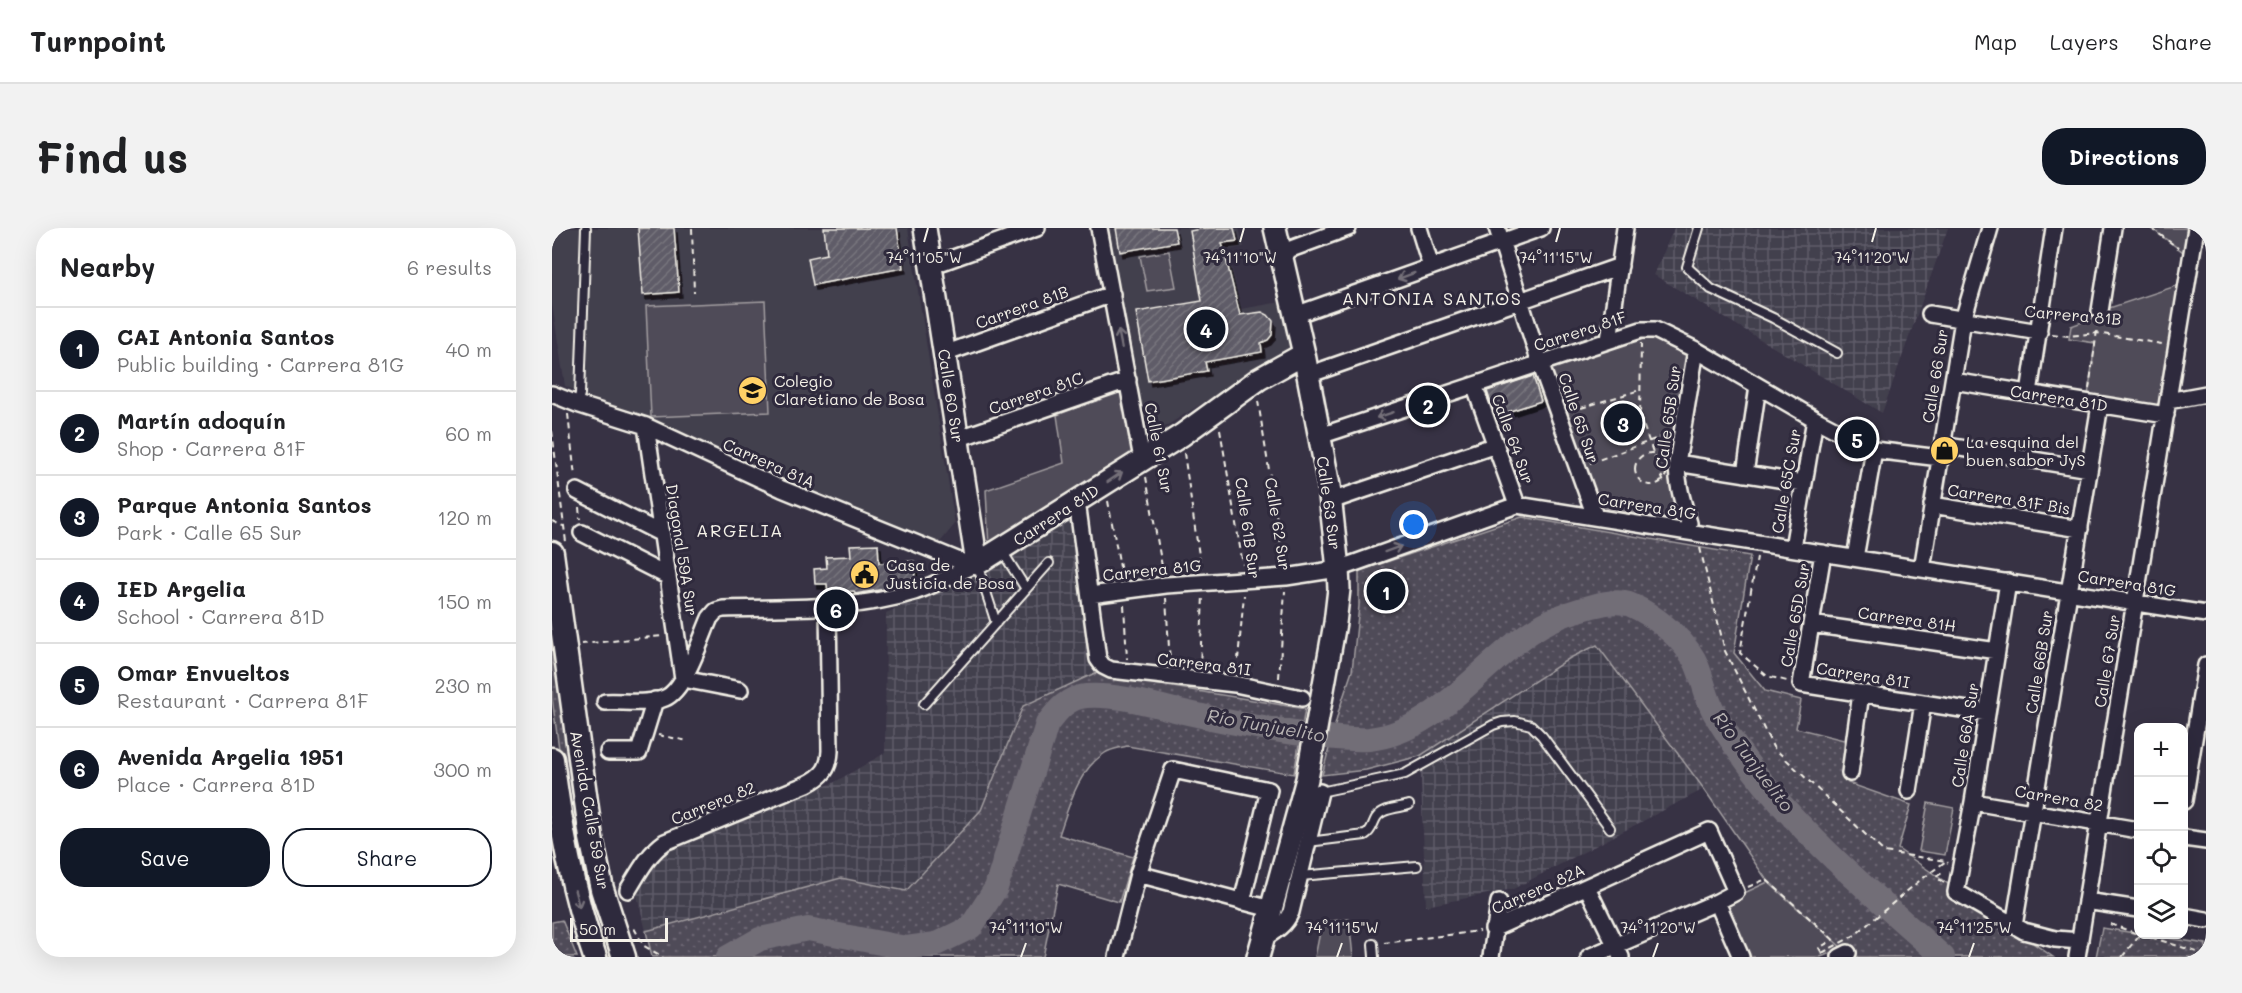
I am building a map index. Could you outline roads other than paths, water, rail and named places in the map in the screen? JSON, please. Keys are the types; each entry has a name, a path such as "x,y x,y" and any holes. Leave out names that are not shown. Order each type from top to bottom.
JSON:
{"main road":[{"name":"Avenida Calle 59 Sur","path":"552,554 593,847 610,915 624,957"},
{"name":"Avenida Calle 59 Sur","path":"552,759 567,858 581,915 595,957"}],"street":[{"name":"Calle 60 Sur","path":"925,228 975,565"},
{"path":"931,266 1037,228"},
{"name":"Calle 61 Sur","path":"1099,228 1142,459"},
{"name":"Calle 63 Sur","path":"1275,228 1320,436 1331,501 1338,568 1338,605 1311,701 1313,786"},
{"path":"1280,252 1348,228"},
{"path":"1419,228 1431,267"},
{"path":"1295,315 1431,267 1499,235 1541,228"},
{"path":"1609,340 1625,228"},
{"name":"Calle 66 Sur","path":"1922,568 1963,320 1990,228"},
{"path":"2029,393 2054,228"},
{"path":"2100,311 2113,228"},
{"name":"Calle 67 Sur","path":"2077,957 2196,228"},
{"name":"Calle 65 Sur","path":"1499,235 1540,363 1595,516"},
{"name":"Carrera 81D","path":"681,682 710,618 716,611 828,605 875,600 915,592 975,565 1001,549 1182,435 1259,379 1520,301 1620,266"},
{"name":"Carrera 81B","path":"944,354 1112,294"},
{"name":"Carrera 81B","path":"1930,314 2039,332"},
{"name":"Carrera 81F","path":"1320,436 1609,340 1641,330 1655,330 1696,350 1815,419 1874,450 1941,452 2090,469"},
{"name":"Calle 65B Sur","path":"1693,528 1678,487 1677,463 1696,350"},
{"name":"Carrera 81D","path":"1217,411 1306,365"},
{"name":"Carrera 81C","path":"957,439 1128,380"},
{"name":"Carrera 81D","path":"1953,381 2094,404 2167,408"},
{"name":"Calle 64 Sur","path":"1474,385 1517,505"},
{"path":"1745,474 1758,386"},
{"path":"2167,408 2206,394"},
{"name":"Carrera 81A","path":"565,399 646,426 783,489 975,565"},
{"name":"Calle 66B Sur","path":"2014,926 2090,469 2094,404"},
{"name":"Calle 65C Sur","path":"1793,548 1815,419"},
{"name":"Diagonal 59A Sur","path":"646,426 660,533 677,635 681,682"},
{"path":"1331,501 1496,445"},
{"path":"1855,558 1874,450"},
{"path":"1677,463 1803,483"},
{"path":"577,491 660,533"},
{"path":"1077,501 1090,595"},
{"name":"Carrera 81G","path":"1090,595 1166,585 1286,577 1338,568 1517,505 1693,528 1759,543 2206,614"},
{"name":"Carrera 81F Bis","path":"1932,505 2080,529"},
{"path":"582,534 667,576"},
{"name":"Calle 65D Sur","path":"1801,684 1823,553"},
{"name":"Calle 66A Sur","path":"2008,582 1973,802 1956,892 2014,926"},
{"name":"Carrera 81I","path":"1090,595 1098,659 1103,666 1119,671 1235,684 1311,701"},
{"name":"Carrera 82","path":"628,890 647,859 665,842 807,784 821,777 827,769 830,751 828,605"},
{"name":"Carrera 81H","path":"1811,624 1997,651"},
{"path":"2188,777 2206,665"},
{"path":"605,702 655,700 667,697 681,682 740,690"},
{"name":"Carrera 81I","path":"1801,684 1987,713"},
{"path":"1850,773 1861,693"},
{"path":"608,752 639,753 655,700"},
{"path":"1909,791 1923,704"},
{"path":"1117,957 1138,874 1173,770 1269,790 1242,902"},
{"path":"1261,947 1287,921 1308,842 1313,786"},
{"path":"1261,947 1271,909 1313,786"},
{"name":"Carrera 82","path":"1973,802 2134,829"},
{"name":"Carrera 82A","path":"1493,929 1709,831 1737,892 1718,902"},
{"path":"2188,839 2206,841"},
{"path":"1138,874 1271,909"},
{"path":"1587,886 1618,951"},
{"path":"2086,901 2134,908"},
{"path":"1491,957 1498,902"},
{"path":"1589,957 1618,951 1718,902 1741,957"},
{"path":"2188,917 2206,920"},
{"path":"2014,926 2041,936 2080,941"}],"lane":[{"path":"565,399 580,394 586,228"},
{"path":"1699,228 1687,267 1711,289 1773,318 1837,353"},
{"path":"1001,549 1026,589"},
{"path":"924,704 1049,562"},
{"path":"975,565 996,623"},
{"path":"1313,786 1404,774 1493,725 1515,721 1531,725 1542,736 1610,828"},
{"path":"1308,842 1365,835 1371,832 1377,816 1383,812 1409,805"},
{"path":"1300,876 1417,866"},
{"path":"1372,944 1374,957"}],"waterway":[{"name":"Río Tunjuelito","path":"728,957 760,939 808,929 906,948 936,944 971,927 996,888 1047,724 1073,699 1086,696 1120,698 1211,718 1301,734 1369,739 1395,733 1419,722 1464,689 1527,634 1550,621 1587,608 1617,602 1627,603 1649,615 1682,643 1694,659 1714,712 1762,781 1818,844 1943,957"}],"place":[{"name":"IED Argelia","path":"1206,329"},
{"name":"Colegio Claretiano de Bosa","path":"753,390"},
{"name":"Martín adoquín","path":"1428,405"},
{"name":"Parque Antonia Santos","path":"1623,423"},
{"name":"Omar Envueltos","path":"1857,439"},
{"name":"La esquina del buen sabor JyS","path":"1945,451"},
{"name":"Casa de Justicia de Bosa","path":"865,574"},
{"name":"CAI Antonia Santos","path":"1386,591"},
{"name":"Avenida Argelia 1951","path":"836,609"}],"district":[{"name":"ANTONIA SANTOS","path":"1432,299"},
{"name":"ARGELIA","path":"740,531"}]}
